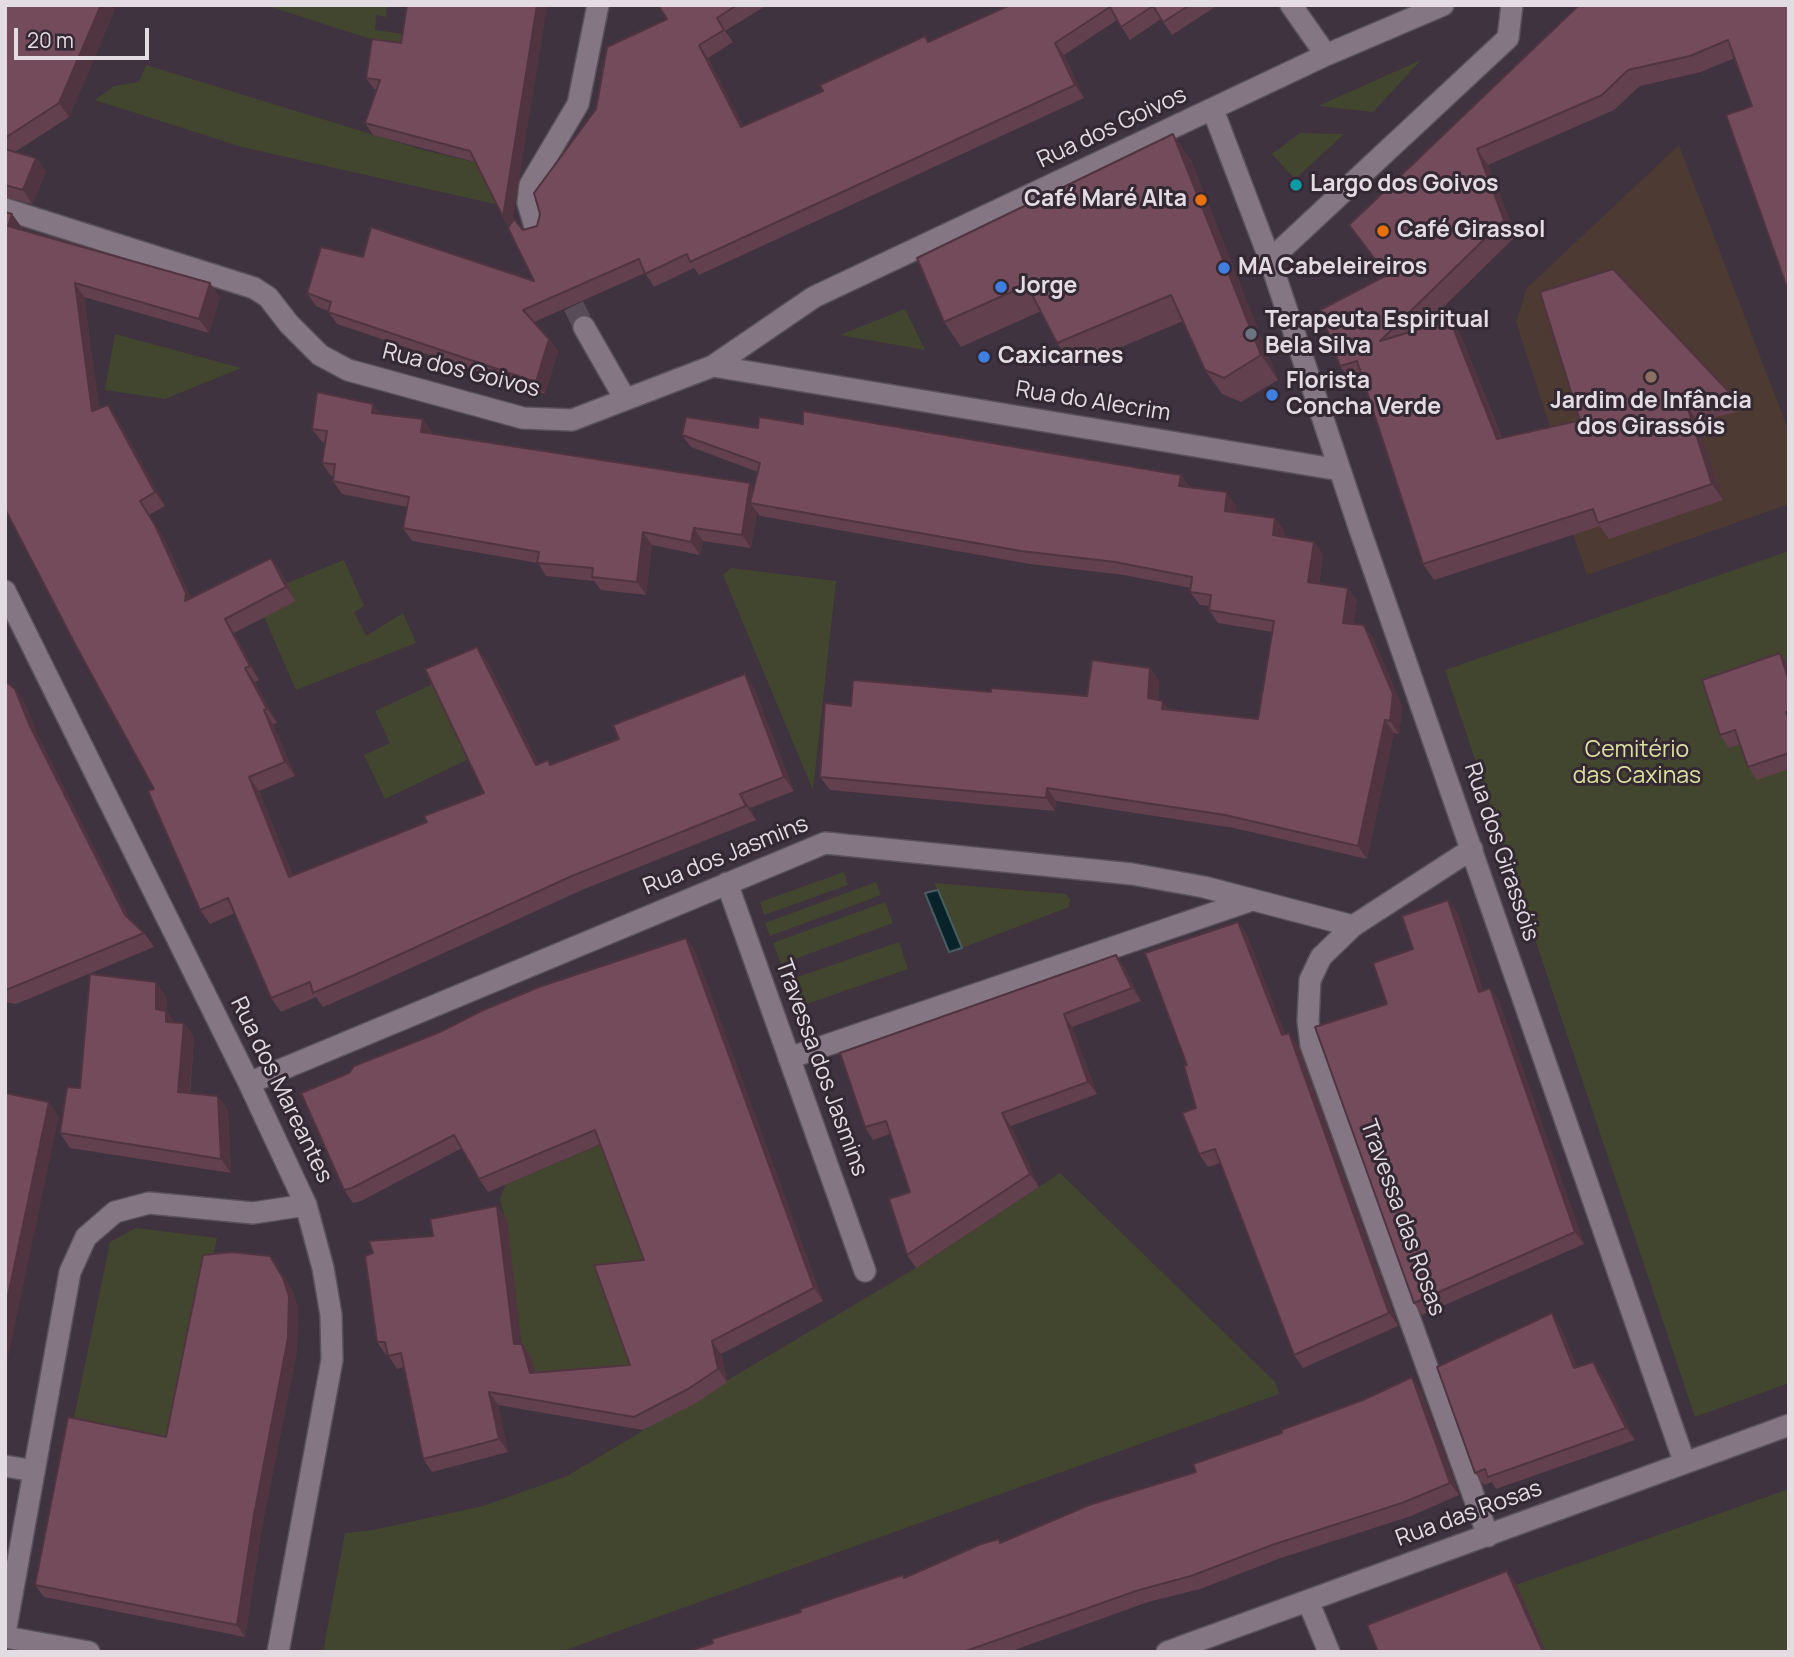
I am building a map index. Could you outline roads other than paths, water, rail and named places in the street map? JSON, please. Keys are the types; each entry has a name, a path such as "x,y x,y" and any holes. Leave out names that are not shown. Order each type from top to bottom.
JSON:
{"street":[{"path":"536,230 528,203 530,185 578,104 597,5"},
{"path":"1291,5 1326,55"},
{"name":"Rua dos Goivos","path":"5,209 254,288 268,297 289,324 320,355 348,370 523,418 572,421 713,366 814,297 1326,55 1443,5"},
{"path":"1270,260 1507,38 1512,5"},
{"name":"Rua dos Girassóis","path":"1213,110 1270,260 1340,470 1684,1461"},
{"path":"584,327 625,399"},
{"name":"Rua do Alecrim","path":"713,366 1340,470"},
{"name":"Rua dos Mareantes","path":"5,591 12,621 249,1083 306,1205 331,1315 332,1360 278,1652"},
{"name":"Rua dos Jasmins","path":"249,1083 825,843 1132,874 1204,887 1353,926"},
{"path":"1353,926 1472,849"},
{"name":"Travessa dos Jasmins","path":"727,883 865,1271"},
{"path":"789,1058 1252,900"},
{"name":"Travessa das Rosas","path":"1353,926 1321,957 1310,980 1308,1021 1311,1045 1488,1536"},
{"path":"89,1652 5,1635 70,1272 86,1237 115,1212 149,1203 253,1213 306,1205"},
{"name":"Rua das Rosas","path":"1167,1652 1488,1536 1684,1461 1789,1425"},
{"path":"5,1466 34,1471"},
{"path":"1308,1601 1329,1652"}],"water":[{"path":"938,890 962,948 949,952 925,893"}],"tunnel":[{"path":"560,278 584,327"}],"place":[{"name":"Largo dos Goivos","path":"1296,185"},
{"name":"Café Maré Alta","path":"1201,200"},
{"name":"Café Girassol","path":"1383,231"},
{"name":"MA Cabeleireiros","path":"1224,268"},
{"name":"Jorge","path":"1001,287"},
{"name":"Terapeuta Espiritual Bela Silva","path":"1251,334"},
{"name":"Caxicarnes","path":"984,357"},
{"name":"Jardim de Infância dos Girassóis","path":"1651,377"},
{"name":"Florista Concha Verde","path":"1272,395"}],"park label":[{"name":"Cemitério das Caxinas","path":"1637,764"}]}
